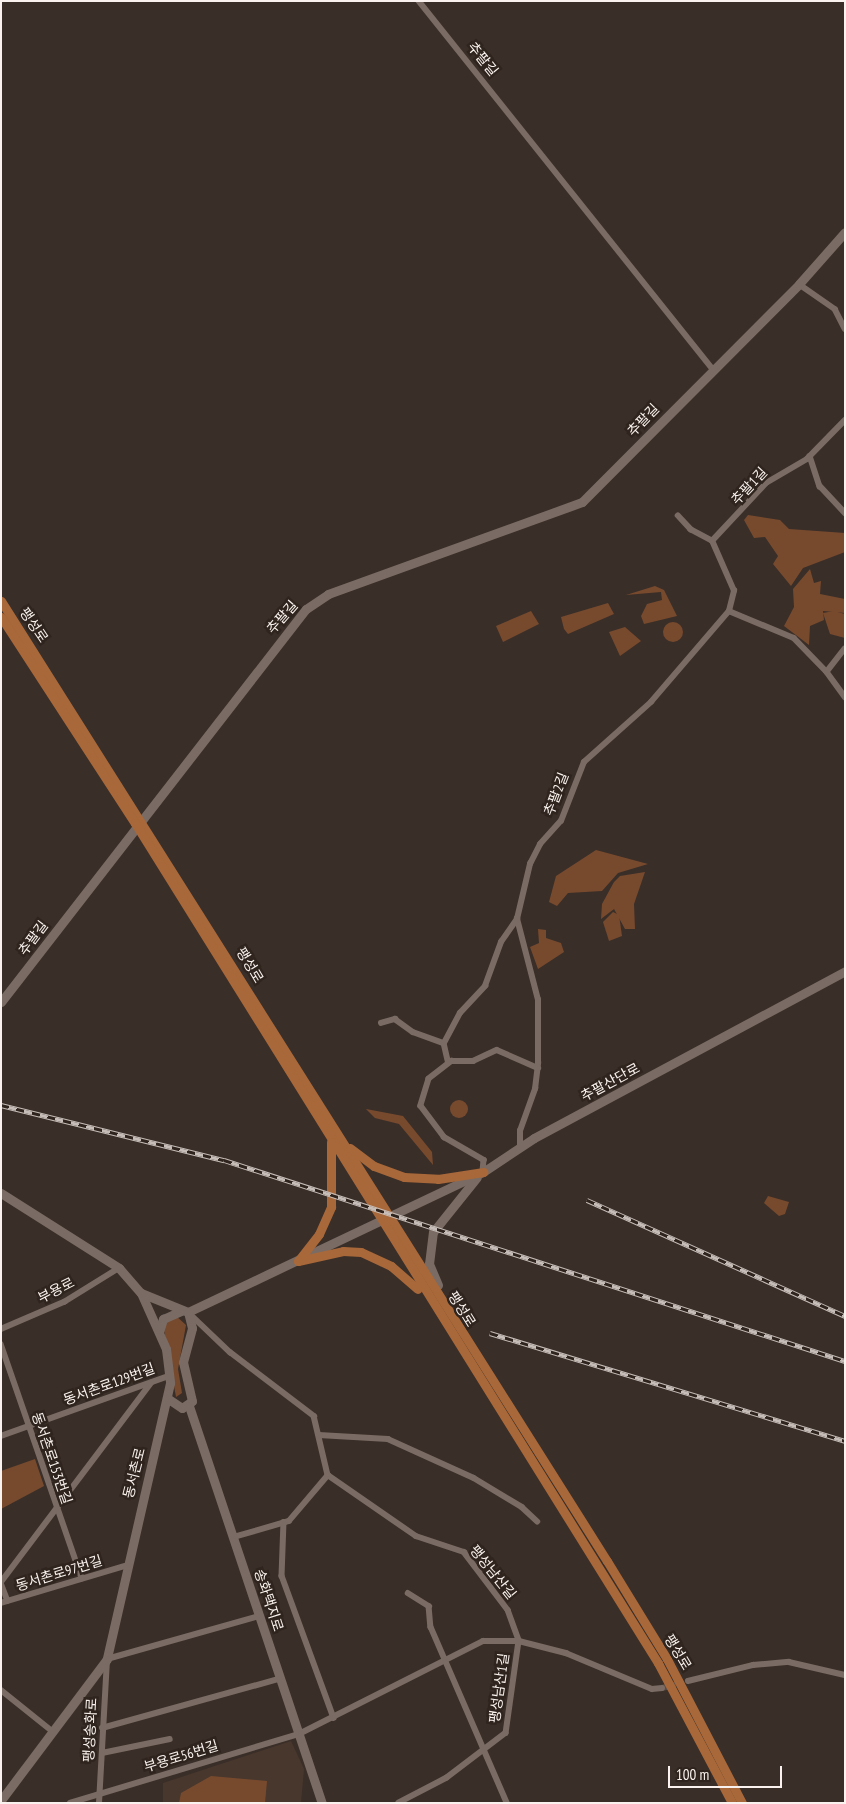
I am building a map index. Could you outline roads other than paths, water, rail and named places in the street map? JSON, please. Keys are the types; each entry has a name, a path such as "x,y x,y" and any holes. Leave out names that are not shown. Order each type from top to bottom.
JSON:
{"main road":[{"name":"팽성로","path":"1,601 138,820"},
{"name":"팽성로","path":"1,617 138,820"},
{"path":"138,820 148,838"},
{"name":"팽성로","path":"148,838 341,1140 436,1312 658,1663 732,1803"},
{"name":"팽성로","path":"148,838 331,1140 442,1303 667,1659 742,1803"},
{"path":"298,1261 319,1234 332,1208 331,1140"},
{"path":"341,1140 374,1166 404,1177 438,1179 483,1172"},
{"path":"298,1261 343,1251 367,1254 406,1278 436,1312"}],"street":[{"name":"추팔길","path":"419,1 713,369"},
{"name":"추팔길","path":"1,1002 306,609 328,594 582,502 799,284 845,232"},
{"path":"799,284 835,309 845,329"},
{"name":"추팔1길","path":"712,541 766,483 810,456 845,420"},
{"path":"810,456 820,486 845,513"},
{"path":"678,516 691,530 712,541 734,591 729,611 794,638 827,672 845,697"},
{"name":"추팔2길","path":"520,1148 520,1131 538,1068 538,1000 516,919 530,864 540,844 561,821 584,762 651,702 729,611"},
{"path":"827,672 845,648"},
{"path":"516,919 501,942 485,986 460,1013 444,1042 448,1061 473,1061 497,1050 538,1068"},
{"name":"추팔산단로","path":"383,1218 483,1172 520,1148 845,971"},
{"path":"382,1023 395,1019 413,1032 444,1042"},
{"path":"442,1303 444,1296 429,1264 430,1240 444,1214 483,1172 484,1160 444,1137 421,1106 433,1075 452,1061"},
{"name":"동서촌로","path":"1,1193 119,1268 141,1293 166,1349 169,1376 167,1398 125,1566 107,1659 1,1800"},
{"path":"159,1332 170,1313 188,1312 298,1261 383,1218"},
{"name":"부용로","path":"1,1329 64,1302 119,1268"},
{"path":"141,1293 188,1312 230,1352 314,1416 328,1475 284,1522 234,1537"},
{"name":"송화택지로","path":"188,1312 192,1328 183,1362 193,1394 189,1406 322,1803"},
{"name":"동서촌로153번길","path":"1,1344 57,1512 82,1578"},
{"name":"동서촌로129번길","path":"1,1436 169,1376"},
{"path":"5,1602 1,1582 31,1538 57,1512 151,1383"},
{"path":"167,1398 182,1408 189,1406"},
{"path":"319,1435 388,1439 453,1466 514,1502 537,1521"},
{"name":"팽성남산길","path":"328,1475 416,1536 464,1552 508,1610 519,1641"},
{"path":"284,1522 282,1576 334,1718"},
{"name":"동서촌로97번길","path":"5,1602 125,1566"},
{"path":"408,1593 429,1606 432,1627 483,1754 507,1803"},
{"path":"107,1659 113,1654 260,1616"},
{"name":"부용로56번길","path":"70,1803 299,1734 334,1718 482,1641 519,1641"},
{"name":"팽성남산1길","path":"399,1803 483,1754 506,1734 519,1641 566,1653 652,1689 662,1688"},
{"name":"팽성송화로","path":"99,1803 107,1659"},
{"path":"688,1681 753,1665 789,1662 845,1675"},
{"path":"102,1728 279,1679"},
{"path":"1,1690 52,1730"},
{"path":"102,1753 170,1739"}],"tunnel":[{"path":"662,1688 688,1681"}],"railway":[{"path":"1,1105 224,1160 845,1361"},
{"path":"587,1200 845,1316"},
{"path":"490,1333 845,1441"}]}
